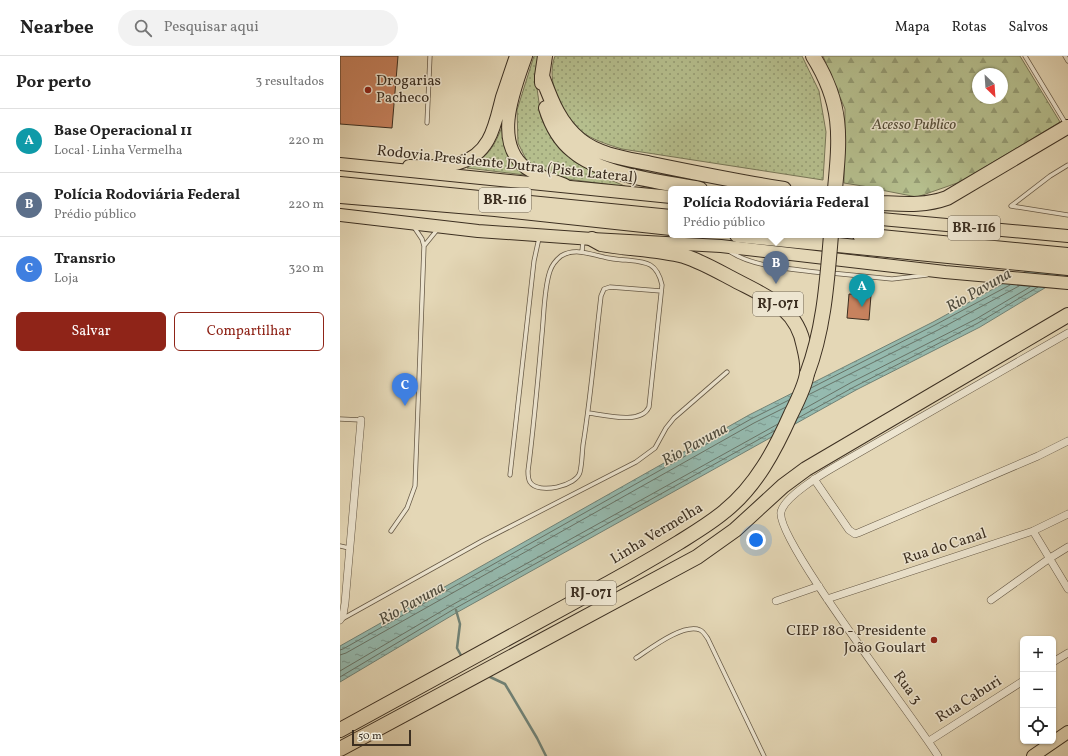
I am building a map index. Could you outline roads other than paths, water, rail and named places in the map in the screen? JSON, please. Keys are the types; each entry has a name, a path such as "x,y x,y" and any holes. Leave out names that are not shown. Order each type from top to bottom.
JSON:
{"highway":[{"path":"545,56 542,76 546,106 554,130 572,151 598,166 637,177 684,186"},
{"path":"814,56 828,83 839,125 838,164 835,186"},
{"path":"542,76 552,104 560,118 581,140 598,150 669,168 768,186"},
{"path":"884,203 920,204 937,202 947,198 1068,127"},
{"name":"BR-116","path":"340,184 668,217"},
{"name":"BR-116","path":"340,196 495,209 668,228"},
{"path":"498,200 527,198 668,209"},
{"name":"BR-116","path":"884,237 1068,256"},
{"name":"BR-116","path":"766,238 1068,268"},
{"name":"Linha Vermelha","path":"340,730 604,586 699,530 738,500 764,467 788,421 816,350 823,318 831,238"},
{"name":"RJ-071","path":"587,239 601,244 678,254 710,267 770,299 786,311 797,325 801,333 807,374"},
{"path":"597,610 697,557 735,530 783,486 806,469 1068,315"},
{"path":"597,610 680,547 699,530"},
{"name":"RJ-071","path":"340,749 597,610"}],"main road":[{"path":"368,167 442,166 463,162 475,154 486,144 494,128 516,56"},
{"path":"526,56 514,91 509,116 508,134 511,147 521,164 527,168 571,187"},
{"name":"Rodovia Presidente Dutra (Pista Lateral)","path":"340,164 668,198"},
{"name":"BR-116","path":"340,215 411,222 478,231 587,239 721,246 945,272 1066,282"},
{"name":"BR-116","path":"884,219 1068,236"},
{"path":"1033,756 1068,732"}],"street":[{"name":"Rua 3","path":"938,756 929,741 827,599 788,535 781,519 782,508 790,498 814,479 868,446 1068,332"},
{"path":"340,620 343,616 345,603 361,420"},
{"path":"814,479 849,530 854,534 1030,459 1068,441"},
{"name":"Rua do Canal","path":"827,599 1033,531 1068,514"},
{"path":"1033,531 1068,590"},
{"path":"991,600 1068,547"},
{"path":"776,601 819,586"},
{"path":"1056,660 1068,653"},
{"name":"Rua Caburi","path":"929,741 1020,683"}],"lane":[{"path":"427,123 430,56"},
{"path":"1025,56 1068,127"},
{"path":"1065,56 1068,61"},
{"path":"1068,165 1050,176 1011,206 1068,215"},
{"path":"391,531 407,508 415,486 424,246 411,222"},
{"path":"424,246 441,226"},
{"path":"510,475 534,261 540,235"},
{"path":"582,252 587,239"},
{"path":"589,413 629,418 640,416 647,410 649,406 662,285 658,272 650,264 608,258 582,252 574,252 561,256 556,260 550,272 528,470 530,483 535,487 554,488 568,483 580,473 581,456 589,413 601,296 604,289 610,287 661,291"},
{"path":"340,620 482,542 641,459 655,448 666,428 674,418 727,372"},
{"path":"340,418 361,420"},
{"path":"340,546 350,548"},
{"path":"636,658 678,632 691,629 700,630 708,638 764,756"}],"water":[{"path":"1068,248 1068,274 980,327 856,390 456,613 340,682 340,646 749,415 933,322"}],"waterway":[{"path":"456,610 460,624 457,648 463,659"},
{"path":"488,676 505,684 546,756"}],"place":[{"name":"Drogarias Pacheco","path":"368,90"},
{"name":"Polícia Rodoviária Federal","path":"776,284"},
{"name":"Base Operacional 11","path":"862,307"},
{"name":"Transrio","path":"405,406"},
{"name":"CIEP 180 - Presidente João Goulart","path":"934,640"}],"park label":[{"name":"Acesso Publico","path":"914,125"}],"water label":[{"name":"Rio Pavuna","path":"979,291"},
{"name":"Rio Pavuna","path":"695,445"},
{"name":"Rio Pavuna","path":"412,604"}]}
